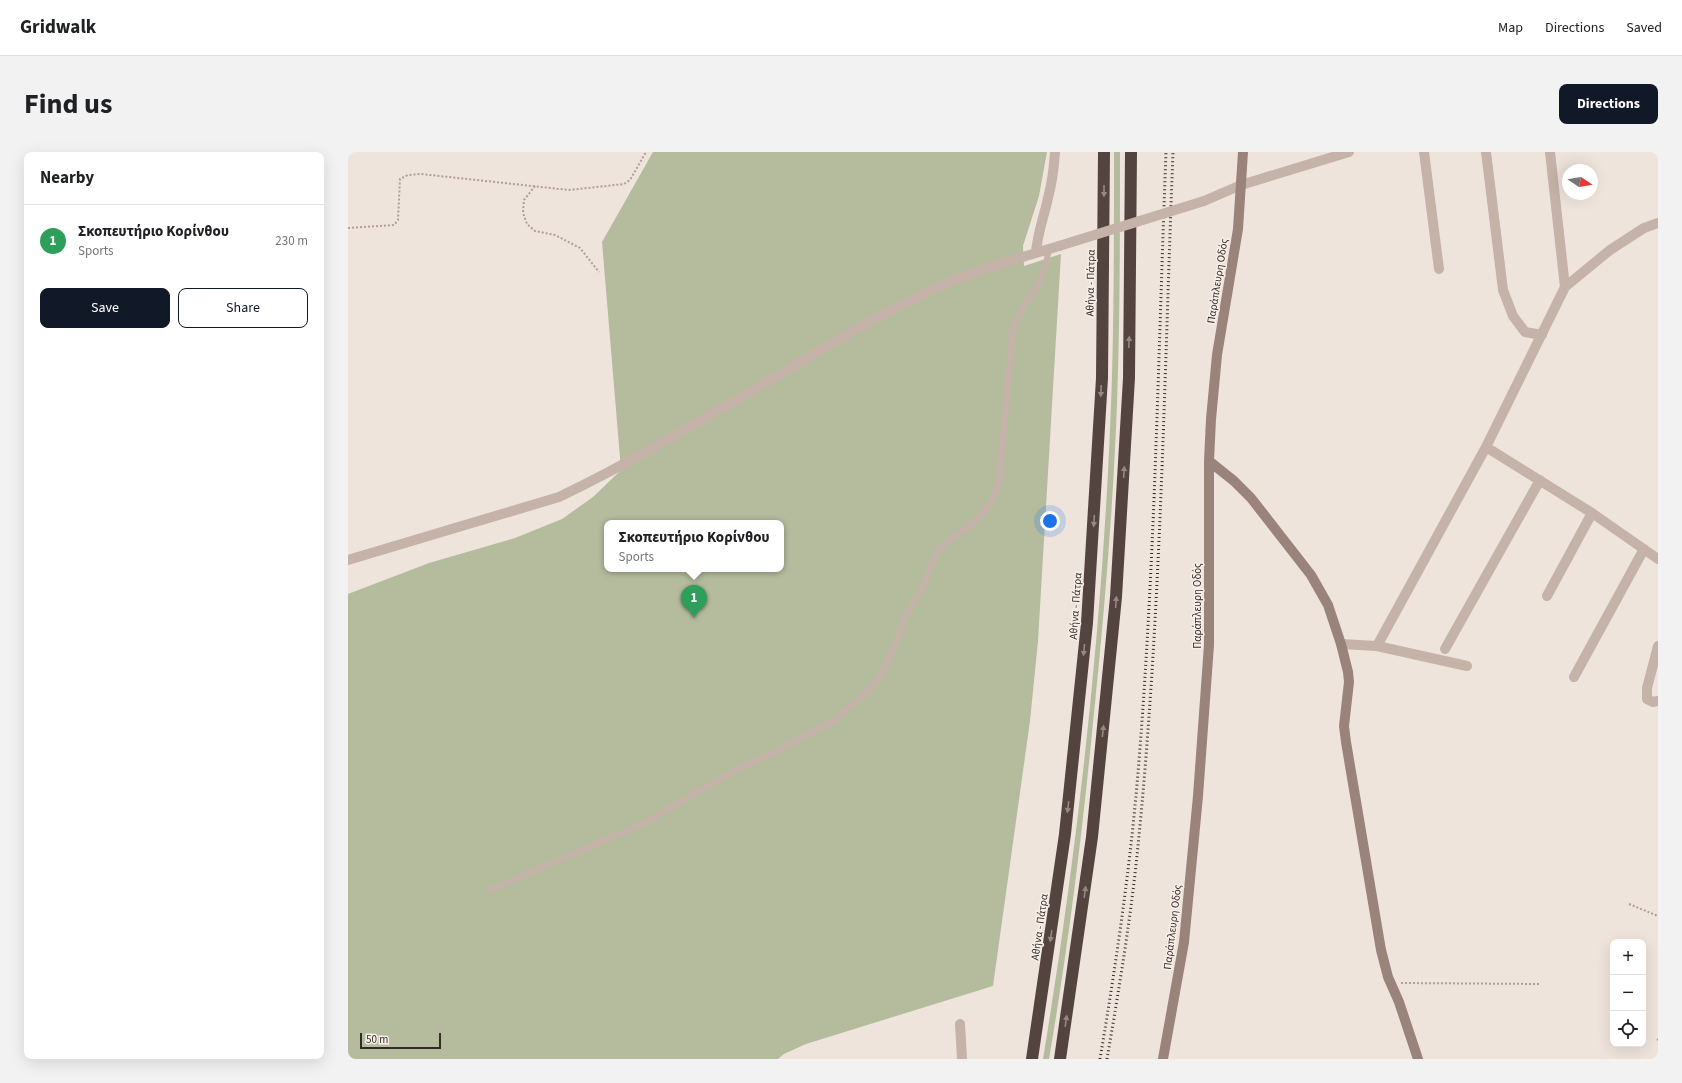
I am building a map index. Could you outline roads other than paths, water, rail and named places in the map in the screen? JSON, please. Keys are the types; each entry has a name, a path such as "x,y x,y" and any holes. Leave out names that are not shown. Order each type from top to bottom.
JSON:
{"highway":[{"name":"Αθήνα - Πάτρα","path":"1032,1059 1065,834 1087,623 1102,378 1104,152"},
{"path":"1060,1059 1092,837 1116,597 1129,385 1131,152"}],"street":[{"path":"1036,253 1038,234 1048,199 1055,152"},
{"name":"Παράπλευρη Οδός","path":"1163,1059 1184,942 1198,796 1209,645 1209,461 1211,419 1217,355 1238,229 1242,186 1243,152"},
{"path":"348,560 559,497 592,481 709,416 846,335 908,301 943,285 1036,253 1204,201 1242,186 1349,152"},
{"path":"1424,152 1439,269"},
{"path":"1486,152 1503,290 1513,316 1525,332 1542,335"},
{"path":"1550,152 1565,287"},
{"path":"1377,646 1486,447 1565,287 1610,250 1644,228 1658,223"},
{"path":"1486,447 1592,513 1658,559"},
{"path":"1209,461 1234,481 1251,498 1311,575 1328,605 1341,644 1349,682 1345,719 1346,742 1376,926 1388,977 1399,1002 1418,1059"},
{"path":"1445,649 1540,480"},
{"path":"1547,596 1592,513"},
{"path":"1574,677 1644,549"},
{"path":"1341,644 1377,646 1467,666"},
{"path":"1658,646 1647,688 1647,699 1652,702 1658,701"},
{"path":"960,1024 962,1059"}],"lane":[{"path":"490,890 644,823 736,770 769,755 834,721 868,691 882,674 898,638 904,620 922,588 938,550 976,521 991,504 999,483 1013,327 1027,299 1038,286 1054,248"}],"railway":[{"path":"1100,1059 1127,881 1135,809 1144,696 1152,541 1166,152"},
{"path":"1107,1059 1132,899 1146,760 1161,499 1173,152"}],"place":[{"name":"Σκοπευτήριο Κορίνθου","path":"694,618"}]}
